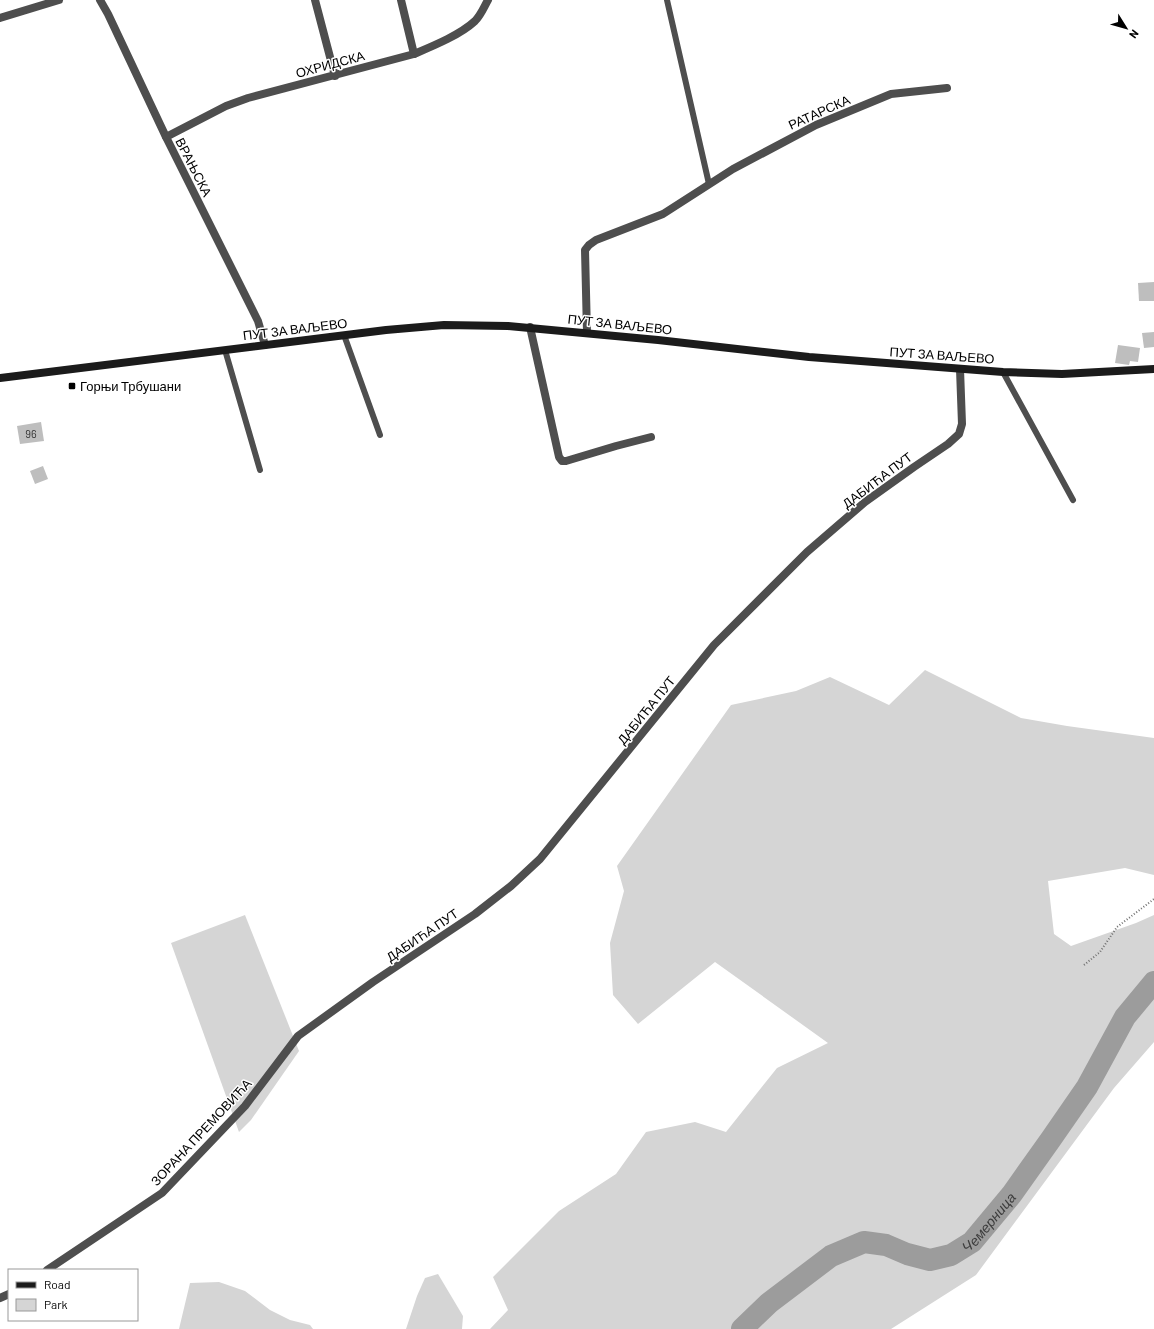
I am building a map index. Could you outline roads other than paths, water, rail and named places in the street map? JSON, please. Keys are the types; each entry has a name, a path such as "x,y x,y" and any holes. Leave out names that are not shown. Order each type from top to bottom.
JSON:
{"main road":[{"name":"ПУТ ЗА ВАЉЕВО","path":"0,378 344,335 444,325 530,327 809,357 1003,372 1068,374 1154,369"}],"street":[{"path":"0,18 59,0"},
{"name":"ВРАЊСКА","path":"100,0 166,137 255,314 265,345"},
{"path":"315,0 335,76"},
{"path":"401,0 414,54"},
{"name":"ОХРИДСКА","path":"166,137 226,106 248,98 414,54 463,30 475,21 488,0"},
{"name":"РАТАРСКА","path":"587,333 585,250 596,240 663,214 733,168 816,124 891,94 947,88"},
{"path":"530,327 559,458 562,461 566,462 616,446 651,437"},
{"name":"ДАБИЋА ПУТ","path":"298,1036 373,982 475,914 511,886 540,859 719,639 807,552 865,502 948,444 959,434 962,424 960,369"},
{"name":"ЗОРАНА ПРЕМОВИЋА","path":"48,1269 162,1193 245,1106 298,1036"}],"lane":[{"path":"667,0 709,184"},
{"path":"344,335 380,435"},
{"path":"225,350 260,470"},
{"path":"1003,372 1073,500"}],"waterway":[{"name":"Чемерница","path":"742,1329 769,1303 831,1256 864,1242 886,1245 907,1254 930,1260 951,1255 972,1242 1012,1194 1051,1139 1087,1087 1125,1017 1154,982"}],"place":[{"name":"Горњи Трбушани","path":"72,386"}]}
